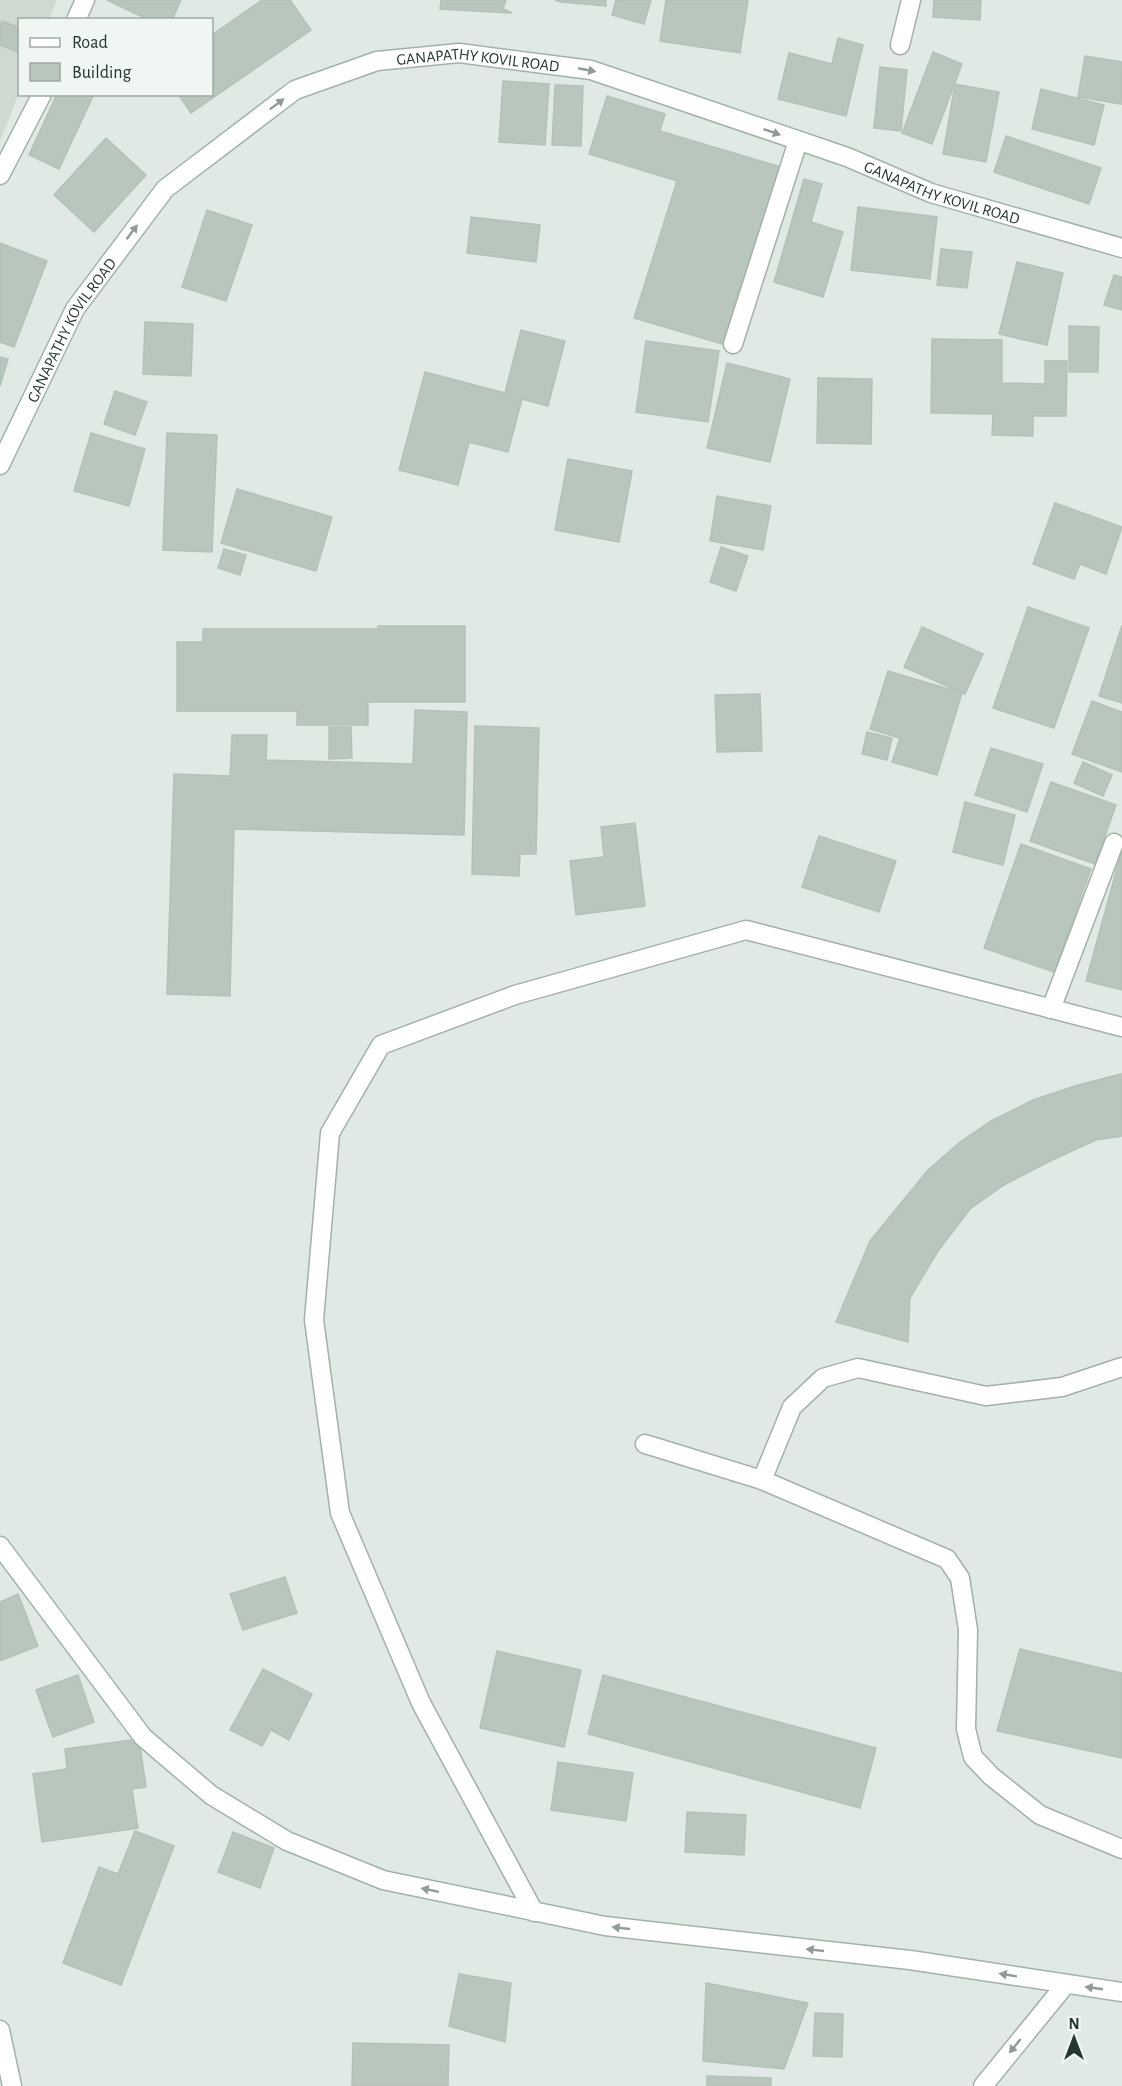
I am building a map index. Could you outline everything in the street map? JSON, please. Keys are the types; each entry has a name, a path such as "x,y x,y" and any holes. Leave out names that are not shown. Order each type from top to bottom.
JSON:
{"main road":[{"path":"77,18 85,0"},
{"path":"900,45 912,0"},
{"name":"GANAPATHY KOVIL ROAD","path":"0,465 75,309 165,189 295,90 377,61 459,53 591,70 847,157 931,193 1122,248"},
{"path":"0,175 41,96"},
{"path":"733,344 798,141"},
{"path":"1051,1009 1114,843"},
{"path":"534,1912 421,1703 340,1513 314,1320 330,1133 381,1045 515,995 746,930 1122,1027"},
{"path":"762,1480 792,1407 823,1378 858,1368 987,1396 1062,1387 1122,1367"},
{"path":"645,1444 762,1480 947,1559 960,1578 968,1630 966,1729 973,1757 990,1776 1040,1815 1122,1849"},
{"path":"0,1546 142,1737 211,1795 287,1841 383,1880 605,1926 910,1960 1122,1992"},
{"path":"983,2086 1066,1984"},
{"path":"0,2030 12,2086"}],"shaded area":[{"path":"0,0 57,0 49,18 18,18 18,96 0,141"}],"building":[{"path":"107,0 181,0 173,18 145,18"},
{"path":"262,0 290,0 311,30 191,113 179,96 213,96 213,34"},
{"path":"441,0 506,0 503,9 512,13 440,9"},
{"path":"555,0 606,0 606,6 561,2"},
{"path":"616,0 651,0 644,24 612,15"},
{"path":"666,0 748,0 740,53 660,41"},
{"path":"934,0 981,0 980,20 933,17"},
{"path":"2,21 18,27 18,52 0,45"},
{"path":"838,38 863,45 846,116 778,99 789,53 832,64"},
{"path":"933,52 962,64 932,144 902,133"},
{"path":"1085,56 1122,62 1121,104 1078,97"},
{"path":"880,67 907,70 901,131 874,128"},
{"path":"503,81 549,84 545,145 499,142"},
{"path":"955,84 999,92 986,162 943,154"},
{"path":"555,85 583,86 581,146 552,145"},
{"path":"1041,89 1104,105 1094,145 1032,129"},
{"path":"56,96 93,96 59,169 29,155"},
{"path":"607,96 665,114 660,131 781,167 726,345 634,318 677,181 589,154"},
{"path":"1006,136 1101,168 1089,204 994,172"},
{"path":"106,138 146,175 94,232 54,195"},
{"path":"804,179 822,184 811,222 843,232 823,297 774,282"},
{"path":"858,207 937,217 930,279 851,270"},
{"path":"207,210 252,225 226,301 182,287"},
{"path":"471,217 540,225 536,262 467,253"},
{"path":"0,243 47,261 14,347 0,342"},
{"path":"941,249 972,252 967,288 937,285"},
{"path":"1017,262 1063,273 1047,345 999,334"},
{"path":"1114,275 1122,277 1122,310 1104,305"},
{"path":"145,322 193,324 191,376 143,374"},
{"path":"1069,326 1099,327 1098,372 1069,372"},
{"path":"521,330 565,341 548,406 522,399 508,452 469,442 458,485 399,470 425,372 505,393"},
{"path":"932,339 1002,340 1002,383 1045,384 1045,361 1067,361 1066,416 1033,416 1033,436 992,435 993,414 931,413"},
{"path":"646,341 719,351 708,422 636,412"},
{"path":"0,357 8,359 0,386"},
{"path":"727,363 790,379 770,462 707,448"},
{"path":"818,378 872,379 871,444 817,443"},
{"path":"115,391 147,402 135,435 104,424"},
{"path":"91,433 145,449 129,506 74,491"},
{"path":"167,433 217,435 212,552 163,550"},
{"path":"568,459 632,471 619,542 555,530"},
{"path":"237,489 332,517 316,571 221,543"},
{"path":"717,496 771,506 763,550 710,541"},
{"path":"1055,503 1122,527 1106,574 1080,564 1074,579 1033,564"},
{"path":"721,547 748,556 736,591 710,582"},
{"path":"224,549 246,555 240,575 218,568"},
{"path":"1028,607 1089,628 1054,728 993,708"},
{"path":"1122,625 1122,703 1099,696"},
{"path":"378,626 465,626 465,702 368,702 368,725 297,725 297,711 177,711 177,642 203,642 203,629 378,629"},
{"path":"922,627 983,654 965,694 904,667"},
{"path":"888,671 962,693 937,775 892,762 900,738 870,729"},
{"path":"760,694 762,751 717,752 715,695"},
{"path":"1092,701 1122,712 1122,772 1072,754"},
{"path":"415,710 467,712 464,835 234,829 230,996 167,994 174,774 230,776 232,735 267,735 266,760 413,764"},
{"path":"475,726 539,728 536,854 520,854 519,876 472,874"},
{"path":"329,727 351,727 352,758 329,759"},
{"path":"867,732 892,738 887,760 862,754"},
{"path":"991,748 1043,764 1027,812 975,795"},
{"path":"1083,762 1112,775 1103,796 1074,783"},
{"path":"1051,782 1116,805 1095,864 1030,841"},
{"path":"965,802 1015,815 1003,865 953,852"},
{"path":"635,823 645,906 576,915 570,861 604,857 601,827"},
{"path":"819,836 896,861 879,912 802,887"},
{"path":"1021,844 1091,869 1054,972 984,948"},
{"path":"1122,850 1122,990 1086,981"},
{"path":"1121,1074 1122,1136 1096,1140 1050,1161 1004,1185 970,1209 938,1251 910,1298 908,1342 836,1322 870,1241 928,1170 960,1142 991,1121 1033,1100"},
{"path":"285,1577 297,1613 243,1630 230,1594"},
{"path":"18,1594 38,1646 0,1661 0,1602"},
{"path":"1020,1649 1122,1673 1122,1758 997,1731"},
{"path":"497,1651 581,1670 564,1747 480,1728"},
{"path":"263,1669 312,1694 289,1740 271,1730 262,1746 230,1730"},
{"path":"78,1675 94,1722 53,1737 36,1690"},
{"path":"603,1675 876,1748 860,1808 588,1734"},
{"path":"139,1739 146,1787 132,1789 138,1828 42,1842 33,1774 67,1769 65,1749"},
{"path":"558,1762 633,1773 626,1821 551,1810"},
{"path":"687,1812 746,1815 744,1855 685,1852"},
{"path":"135,1831 174,1846 121,1985 63,1963 99,1867 118,1874"},
{"path":"233,1832 274,1848 260,1888 218,1872"},
{"path":"459,1974 511,1983 505,2042 449,2026"},
{"path":"706,1983 808,2003 784,2069 703,2061"},
{"path":"815,2013 843,2014 842,2057 813,2056"},
{"path":"353,2043 449,2045 448,2086 352,2086"},
{"path":"707,2076 771,2078 771,2086 707,2086"}]}
